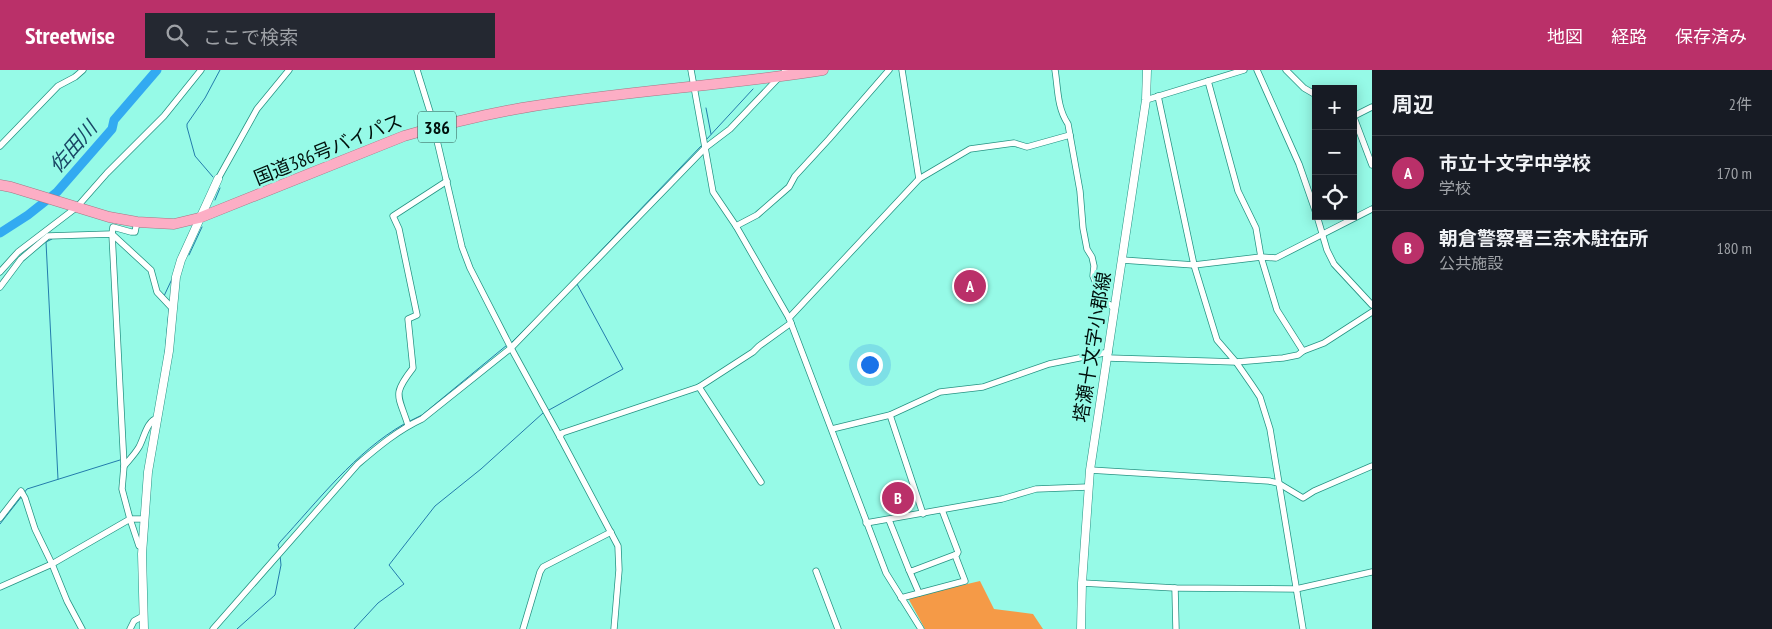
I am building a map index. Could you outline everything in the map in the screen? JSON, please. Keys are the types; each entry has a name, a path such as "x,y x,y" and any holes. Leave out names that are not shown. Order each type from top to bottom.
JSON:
{"highway":[{"name":"国道386号バイパス","path":"0,185 12,186 109,217 137,222 174,224 199,218 404,136 434,128 521,108 823,70"}],"main road":[{"name":"塔瀬十文字小郡線","path":"1081,629 1082,583 1090,470 1146,100 1147,70"},
{"path":"144,629 142,547 148,472 169,352 176,277 181,260 199,218 218,179"}],"street":[{"path":"0,146 58,86 75,77 82,70"},
{"path":"0,272 18,252 72,206 164,116 201,70"},
{"path":"218,179 256,110 290,70"},
{"path":"417,70 448,181 467,260 511,348 618,546 619,570 614,629"},
{"path":"691,70 713,192 736,226 790,320 886,573 921,629"},
{"path":"736,226 757,215 789,187 795,176 889,70"},
{"path":"902,70 919,179"},
{"path":"1055,70 1059,101 1063,117 1068,124 1082,206 1083,228 1087,249 1092,257 1094,266 1093,276 1102,299 1115,309"},
{"path":"1146,100 1244,70"},
{"path":"1258,70 1299,164 1312,203"},
{"path":"1286,70 1300,85 1312,92"},
{"path":"213,629 316,514 347,476 386,441 408,425 422,419 511,348 705,148 730,129 783,74"},
{"path":"1208,81 1238,191 1256,228 1261,257 1277,310 1303,351"},
{"path":"1158,96 1194,265 1217,340 1236,362 1260,397 1270,429 1303,629"},
{"path":"1357,114 1372,107"},
{"path":"1357,123 1372,165"},
{"path":"560,437 562,433 699,387 753,352 790,320 919,179 970,149 1014,143 1027,147 1070,136"},
{"path":"408,425 398,395 401,384 413,368 408,319 417,315 399,228 393,216 448,181"},
{"path":"1122,260 1194,265 1261,257 1276,258 1372,209"},
{"path":"1318,220 1327,250 1334,264 1372,305"},
{"path":"137,222 135,232 113,227 112,234 124,466 122,489 139,546 142,547"},
{"path":"0,287 21,259 48,236 112,234 150,270 157,292 172,308"},
{"path":"832,429 890,416 940,392 977,388 1049,364 1108,355 1236,362 1298,355 1337,336 1372,312"},
{"path":"699,387 761,482"},
{"path":"890,416 923,514"},
{"path":"124,466 139,448 150,423 154,418 158,418"},
{"path":"1090,470 1269,481 1303,498 1314,491 1372,466"},
{"path":"866,523 1002,499 1036,489 1088,487"},
{"path":"0,518 23,494 31,520 82,629"},
{"path":"909,570 912,571 955,555 958,552 942,510"},
{"path":"0,588 52,564 130,519 144,519"},
{"path":"889,520 919,594"},
{"path":"523,629 543,567 611,532"},
{"path":"901,598 965,581 955,555"},
{"path":"816,571 838,629"},
{"path":"1082,583 1175,588 1296,589 1372,572"},
{"path":"1175,588 1176,629"},
{"path":"130,629 134,622 143,616"}],"shaded area":[{"path":"980,581 994,609 1033,614 1043,629 925,629 908,598"}],"waterway":[{"name":"佐田川","path":"0,233 28,215 57,192 112,129 114,120 157,70"},
{"path":"213,177 195,156 187,124 205,98 220,70"},
{"path":"706,140 753,89"},
{"path":"706,108 711,134"},
{"path":"589,263 702,145"},
{"path":"215,200 220,188"},
{"path":"189,255 202,227"},
{"path":"52,239 46,242 58,479"},
{"path":"164,296 172,279"},
{"path":"549,410 623,369 577,284"},
{"path":"512,342 557,297"},
{"path":"165,354 169,310"},
{"path":"410,421 422,415 507,345"},
{"path":"354,629 378,603 404,584 389,565 435,506 481,469 543,413"},
{"path":"280,551 278,545 280,542 338,478 369,448 404,424"},
{"path":"24,493 27,489 120,460"},
{"path":"0,524 22,496"},
{"path":"237,629 275,595 281,565 280,555"}],"place":[{"name":"市立十文字中学校","path":"970,286"},
{"name":"朝倉警察署三奈木駐在所","path":"898,498"}]}
